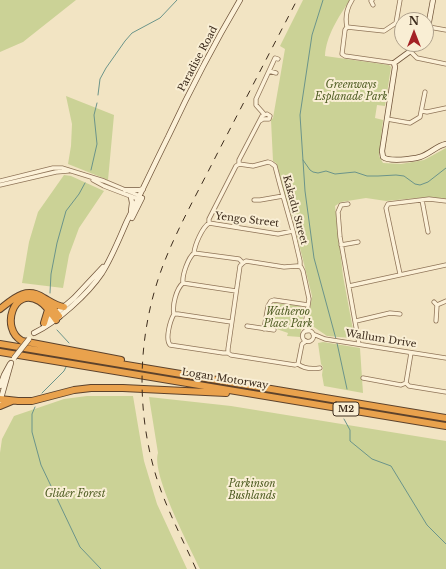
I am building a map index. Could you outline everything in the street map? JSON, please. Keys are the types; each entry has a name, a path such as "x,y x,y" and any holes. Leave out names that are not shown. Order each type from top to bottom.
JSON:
{"highway":[{"path":"0,309 14,297 24,293 36,294 48,301 64,307"},
{"path":"56,316 40,301 23,299 16,302 12,307 8,316 8,326 12,334 19,340 30,343 230,380 238,383"},
{"path":"48,301 47,303 56,316"},
{"path":"44,323 48,310"},
{"name":"Logan Motorway","path":"0,344 446,418"},
{"name":"Logan Motorway","path":"0,352 446,426"},
{"path":"0,400 36,401 74,390 90,388 239,394 246,393"},
{"path":"0,406 13,401"}],"street":[{"name":"Paradise Road","path":"122,234 130,216 141,198 143,189 205,63 240,0"},
{"path":"352,0 348,6 346,22 347,27 345,30 342,51 344,55 394,63 409,52"},
{"path":"367,0 372,0 373,5"},
{"path":"347,27 381,32 384,31 396,23 400,0"},
{"path":"431,12 433,0"},
{"path":"434,28 446,30"},
{"path":"411,52 417,58 446,64"},
{"path":"260,121 270,118 269,115 264,114 256,105 256,99 275,58 278,59"},
{"path":"394,63 382,151 383,158 385,160 398,160 418,157 438,146 446,144"},
{"path":"269,71 276,73"},
{"path":"387,118 410,123 420,117 425,92"},
{"path":"422,111 427,112 446,108"},
{"path":"209,223 209,219 264,114"},
{"name":"Paradise Road","path":"34,333 82,296 99,277 162,156 173,127"},
{"name":"Kakadu Street","path":"239,164 253,166 268,162 275,166 293,230 300,266 303,271 309,299 305,326 307,331"},
{"path":"0,182 57,168 67,168 85,176 126,190 141,198"},
{"path":"0,182 61,171 75,172"},
{"path":"85,176 104,186 141,198"},
{"path":"126,190 143,189"},
{"path":"130,216 132,203 131,196"},
{"path":"254,200 283,196"},
{"path":"400,274 386,208 388,204 429,199 446,201"},
{"path":"422,200 428,232"},
{"path":"348,204 341,205 338,209 341,245 359,344"},
{"name":"Yengo Street","path":"228,352 223,353 170,345 168,339 174,314 173,311 176,297 180,286 183,284 182,280 189,261 206,226 209,223 278,234 293,230"},
{"path":"341,245 358,242"},
{"path":"194,253 239,260 243,263"},
{"name":"Paradise Road","path":"0,386 6,371 29,338 44,323 56,316 95,276 112,254"},
{"path":"300,266 284,267 246,261 240,266 228,352 231,355 295,365 298,364 301,367 320,368"},
{"path":"349,286 446,265"},
{"path":"183,284 236,291"},
{"path":"264,329 268,306 271,301 274,300 308,305"},
{"path":"436,321 435,303 446,301"},
{"path":"356,321 390,313 400,314"},
{"path":"174,314 231,322"},
{"path":"247,326 274,330"},
{"path":"306,341 303,336 307,331 313,334 311,341"},
{"name":"Wallum Drive","path":"313,334 325,339 346,341 446,358"},
{"path":"298,364 302,344 306,341 325,339"},
{"path":"406,383 412,352"},
{"name":"Paradise Road","path":"0,400 11,363"},
{"path":"363,378 401,385 406,383"},
{"path":"406,383 409,386 446,392"}],"green space":[{"path":"0,0 76,0 23,42 0,52"},
{"name":"Greenways Esplanade Park","path":"303,0 350,0 330,34 325,56 389,65 391,67 385,106 377,105 375,118 383,120 379,156 383,163 401,164 424,160 446,148 446,199 428,197 386,201 366,198 341,202 335,206 343,276 354,335 350,338 327,336 314,327 309,327 308,323 312,296 278,168 276,163 273,161 271,120 273,118 285,49 280,46"},
{"path":"66,96 114,115 108,180 68,164 72,124"},
{"path":"64,175 71,176 104,191 79,228 69,255 63,288 22,283 29,242 38,212"},
{"name":"Watheroo Place Park","path":"274,303 300,306 304,310 300,337 287,336 288,333 268,326 270,308"},
{"path":"323,342 360,348 363,393 324,386 322,375 323,367 321,364 318,343"},
{"name":"Glider Forest","path":"87,396 133,396 144,461 157,504 187,569 0,569 0,453 2,439 14,416 64,399"},
{"name":"Parkinson Bushlands","path":"149,397 231,406 446,441 446,569 200,569 180,528 160,477 157,463 158,453"}],"waterway":[{"path":"98,95 100,79 125,41 132,33 160,18 177,0"},
{"path":"323,0 312,35 300,115 305,191 314,258 336,339"},
{"path":"91,170 97,144 94,115 97,103"},
{"path":"303,160 313,172 318,173 326,171 335,174 355,172 367,176 396,175 404,176 415,184 420,185 428,182 446,168"},
{"path":"50,293 51,274 57,243 66,211 79,194 85,183"},
{"path":"57,330 69,343"},
{"path":"337,343 347,389"},
{"path":"42,393 64,371 66,367"},
{"path":"35,407 32,414 32,432 41,465 80,547 101,569"},
{"path":"344,419 350,430 350,441 372,459 391,466 427,525 446,544"}],"railway":[{"path":"196,569 164,500 149,448 144,420 142,392 142,363 145,335 150,307 158,280 173,241 297,0"}]}
